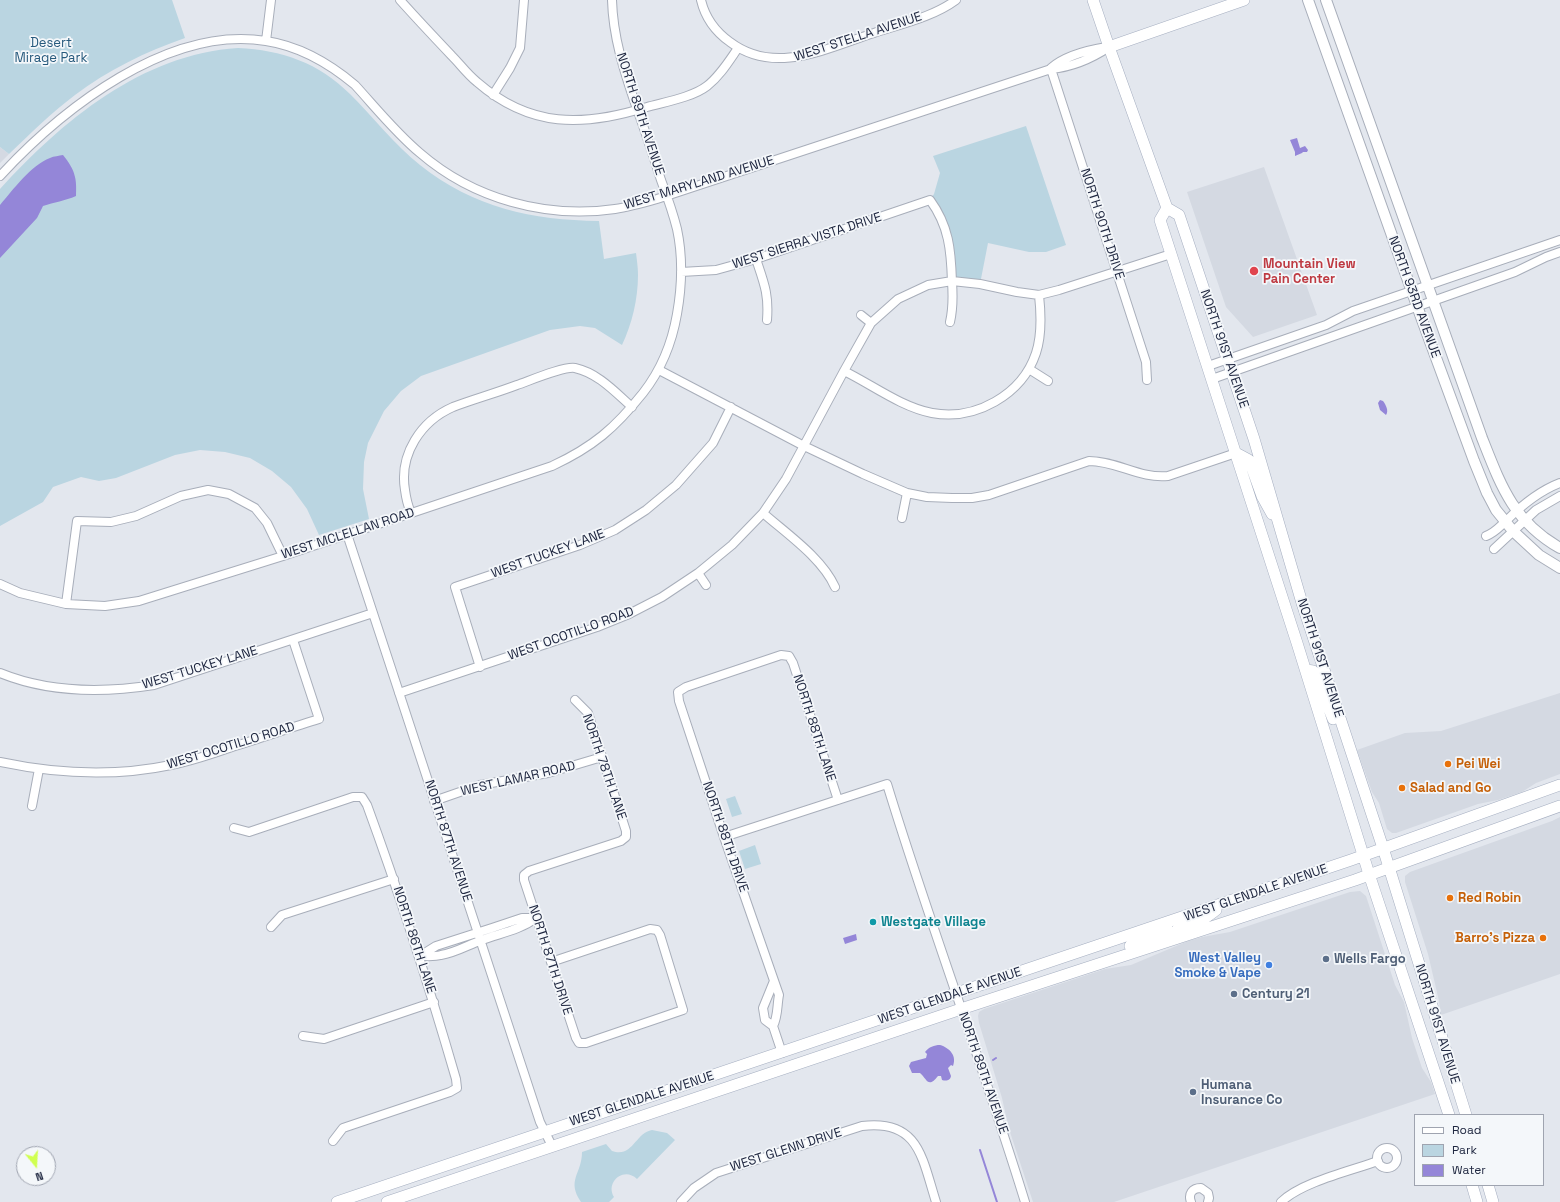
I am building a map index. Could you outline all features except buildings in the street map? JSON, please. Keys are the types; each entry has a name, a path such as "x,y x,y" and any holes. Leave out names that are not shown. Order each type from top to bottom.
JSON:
{"main road":[{"name":"NORTH 91ST AVENUE","path":"1093,0 1167,208 1179,215 1228,359 1254,439 1302,603 1383,848 1466,1114"},
{"name":"WEST MARYLAND AVENUE","path":"1109,47 1244,0"},
{"name":"NORTH 91ST AVENUE","path":"1167,208 1160,220 1306,670 1363,856 1449,1114"},
{"path":"1236,454 1250,460 1267,507 1280,526"},
{"path":"1306,670 1313,671 1315,674 1331,716 1345,736"},
{"name":"WEST GLENDALE AVENUE","path":"337,1202 1363,856 1560,785"},
{"name":"WEST GLENDALE AVENUE","path":"388,1202 961,1009 1389,868 1560,803"},
{"path":"1169,940 1178,928 1204,919 1227,902"},
{"path":"1104,962 1104,956 1107,954 1164,934 1167,930 1166,923"},
{"path":"782,1052 788,1068"},
{"path":"1435,1073 1451,1068"},
{"path":"1472,1186 1477,1202"},
{"path":"1488,1186 1493,1202"}],"street":[{"path":"266,41 271,0"},
{"path":"400,0 476,81 493,95 524,111 562,120 600,119 638,110 693,93 707,86 722,72 738,48"},
{"path":"493,95 510,68 520,48 524,0"},
{"name":"NORTH 89TH AVENUE","path":"612,0 614,26 621,62 677,230 682,272 679,304 670,344 659,370"},
{"name":"WEST STELLA AVENUE","path":"701,0 709,20 721,36 738,48 764,58 785,59 809,55 926,15 942,9 956,0"},
{"name":"NORTH 93RD AVENUE","path":"1308,0 1417,306 1482,481 1496,510 1513,531 1539,555 1560,568"},
{"name":"NORTH 93RD AVENUE","path":"1326,0 1496,473 1504,491 1517,511 1543,536 1560,548"},
{"name":"WEST MARYLAND AVENUE","path":"0,176 41,135 75,106 111,82 162,57 199,44 218,41 242,39 266,41 298,50 337,71 355,85 403,137 423,156 452,176 492,196 532,207 578,211 616,209 666,196 1051,68 1058,62 1069,57 1093,49 1109,47"},
{"name":"NORTH 90TH DRIVE","path":"1051,68 1118,271 1146,362 1147,380"},
{"name":"WEST SIERRA VISTA DRIVE","path":"682,272 716,270 756,259 930,200 940,213 949,242 952,257 952,281"},
{"path":"1208,366 1316,328 1353,311 1560,240"},
{"path":"1212,379 1515,272 1560,252"},
{"path":"804,446 871,323 898,299 928,285 952,281 980,284 1039,295 1171,254"},
{"path":"756,259 767,291 767,320"},
{"path":"950,322 953,308 952,281"},
{"path":"844,371 914,407 932,413 961,414 976,411 992,404 1015,387 1029,369 1037,352 1040,332 1039,295"},
{"path":"861,315 871,323"},
{"path":"410,513 404,490 407,455 417,436 428,423 453,407 554,372 572,368 587,372 606,384 632,407"},
{"path":"1029,369 1048,381"},
{"path":"659,370 804,446 907,494 952,498 972,498 989,495 1089,461 1100,461 1146,476 1168,476 1236,454"},
{"name":"WEST MCLELLAN ROAD","path":"0,585 20,593 66,604 105,606 139,601 283,556 536,471 573,456 597,441 619,421 632,407 659,370"},
{"name":"WEST TUCKEY LANE","path":"480,666 455,587 580,545 615,530 646,510 676,485 713,443 731,407"},
{"name":"WEST OCOTILLO ROAD","path":"399,693 597,627 629,614 662,597 698,573 732,544 763,513 786,479 804,446"},
{"path":"1486,536 1500,528 1517,511 1541,492 1560,483"},
{"path":"66,604 77,521 111,522 136,516 181,496 208,490 229,494 255,508 267,523 283,556"},
{"path":"902,518 907,494"},
{"path":"1494,549 1536,510 1560,496"},
{"path":"763,513 822,565 830,576 835,587"},
{"name":"NORTH 87TH AVENUE","path":"347,534 540,1122 552,1146"},
{"path":"698,573 706,585"},
{"name":"WEST TUCKEY LANE","path":"0,673 24,681 78,690 122,690 154,685 373,613"},
{"name":"WEST OCOTILLO ROAD","path":"0,762 39,769 93,773 171,766 319,719 293,640"},
{"name":"NORTH 88TH DRIVE","path":"773,1026 777,1019 776,1010 779,995 724,837 679,701 678,692 686,687 781,655 789,656"},
{"name":"NORTH 88TH LANE","path":"789,656 793,663 838,800"},
{"name":"NORTH 78TH LANE","path":"524,875 529,871 621,841 626,837 626,831 588,713 575,700"},
{"name":"WEST LAMAR ROAD","path":"434,801 480,785 548,774 602,757"},
{"path":"32,806 39,769"},
{"name":"NORTH 89TH AVENUE","path":"838,800 887,784 918,884 1026,1202"},
{"name":"NORTH 86TH LANE","path":"234,828 249,832 353,798 362,797 367,805 394,879 434,1002 456,1078 457,1088 450,1092 343,1128 333,1141"},
{"path":"724,837 838,800"},
{"name":"NORTH 87TH DRIVE","path":"524,875 524,880 536,918 576,1038 579,1043 586,1043 683,1010 660,935 657,930 650,929 551,962"},
{"path":"271,927 282,915 394,879"},
{"path":"419,956 444,943 522,918 536,918"},
{"path":"419,956 440,956 465,948 480,941 525,926 536,918"},
{"path":"444,943 448,953"},
{"path":"774,981 763,1008 776,1010"},
{"path":"303,1036 324,1039 434,1002"},
{"name":"NORTH 88TH DRIVE","path":"763,1008 765,1020 773,1026 782,1052"},
{"name":"WEST GLENN DRIVE","path":"681,1202 694,1188 716,1173 862,1126 876,1124 899,1130 910,1138 919,1151 935,1201"},
{"path":"1282,1202 1287,1196 1302,1187 1378,1161"},
{"path":"1191,1202 1191,1193 1195,1189 1201,1188 1208,1193 1208,1202"},
{"path":"926,1202 935,1201"}],"shaded area":[{"path":"0,147 9,154 0,163"},
{"path":"1264,167 1317,315 1253,337 1226,307 1187,192"},
{"path":"1560,693 1560,774 1536,783 1522,792 1498,800 1478,804 1396,833 1392,833 1387,829 1379,803 1372,792 1357,750 1405,733 1441,731"},
{"path":"1560,817 1560,974 1441,1015 1428,954 1405,882 1405,876 1410,872"},
{"path":"1360,891 1366,896 1395,985 1404,1002 1412,1038 1422,1068 1431,1082 1435,1094 1114,1202 1033,1202 1009,1129 1002,1098 979,1023 979,1012 984,1009 1105,969 1131,965 1188,941 1230,932 1350,892"}],"green space":[{"name":"Desert Mirage Park","path":"0,0 172,0 185,38 127,62 100,78 58,109 9,154 0,147"},
{"path":"238,48 254,49 285,55 313,66 326,74 350,94 393,140 420,165 440,180 461,192 505,209 527,214 550,218 599,221 604,259 636,253 638,284 636,302 629,329 622,345 595,328 580,326 550,330 421,376 401,391 384,411 368,443 364,462 363,489 369,519 319,535 307,509 291,487 272,471 250,458 225,452 200,450 175,455 116,478 99,481 81,477 53,487 43,502 0,526 0,189 50,139 77,116 106,95 137,77 169,63 203,53"},
{"path":"1026,126 1066,245 1046,252 1029,252 988,243 980,284 952,281 952,257 930,200 934,194 940,173 933,156"},
{"path":"735,796 742,814 732,817 726,799"},
{"path":"755,845 761,864 745,869 739,851"},
{"path":"652,1130 667,1133 675,1140 637,1179 632,1175 627,1174 617,1178 612,1186 614,1197 609,1202 581,1202 575,1188 575,1182 580,1166 582,1152 606,1144 612,1151 625,1151 646,1132"}],"water":[{"path":"1297,138 1300,148 1305,146 1308,150 1307,152 1303,152 1295,156 1290,140"},
{"path":"63,155 73,170 76,184 76,196 43,206 37,218 0,258 0,205 23,178 36,166 52,157"},
{"path":"1380,400 1383,401 1386,406 1386,415 1380,410 1378,403"},
{"path":"856,934 857,940 845,944 843,938"},
{"path":"936,1045 940,1045 950,1050 954,1059 953,1066 951,1065 948,1068 951,1076 949,1080 942,1080 941,1076 938,1076 932,1082 928,1082 920,1073 912,1073 909,1066 911,1062 926,1058 927,1054 925,1052 927,1050"}],"waterway":[{"path":"980,1150 997,1202"}],"place":[{"name":"Mountain View Pain Center","path":"1254,271"},
{"name":"Pei Wei","path":"1448,764"},
{"name":"Salad and Go","path":"1402,788"},
{"name":"Red Robin","path":"1450,898"},
{"name":"Westgate Village","path":"873,922"},
{"name":"Barro's Pizza","path":"1543,938"},
{"name":"Wells Fargo","path":"1326,959"},
{"name":"West Valley Smoke & Vape","path":"1269,965"},
{"name":"Century 21","path":"1234,994"},
{"name":"Humana Insurance Co","path":"1193,1092"}]}
